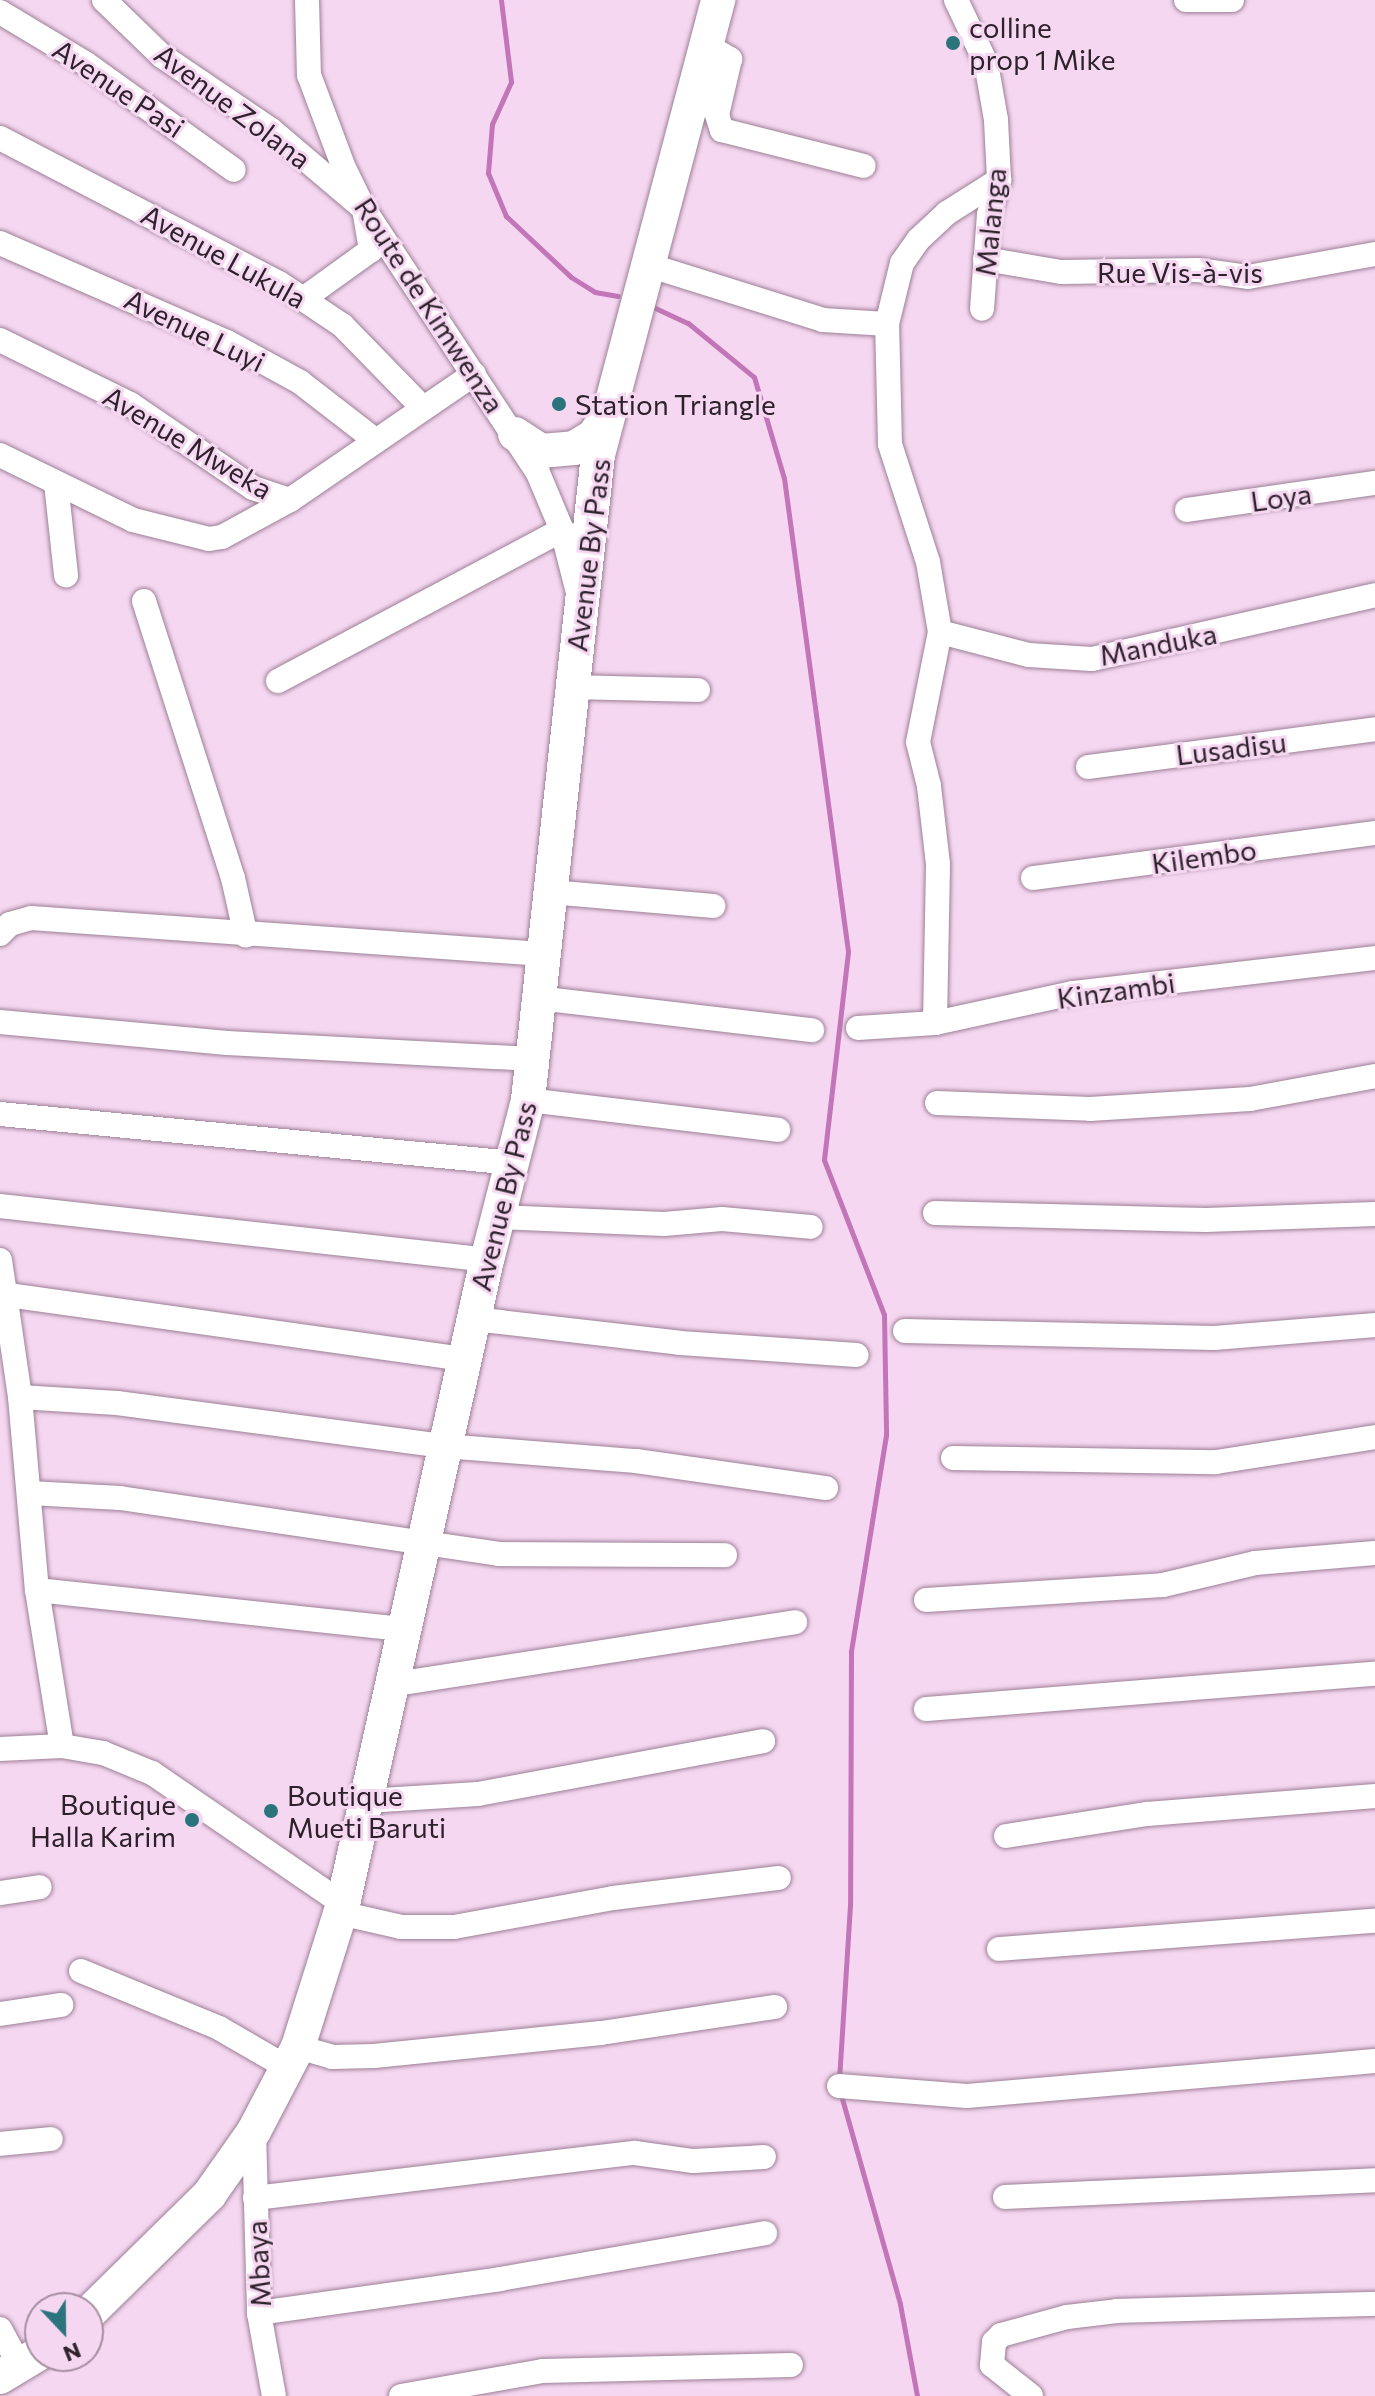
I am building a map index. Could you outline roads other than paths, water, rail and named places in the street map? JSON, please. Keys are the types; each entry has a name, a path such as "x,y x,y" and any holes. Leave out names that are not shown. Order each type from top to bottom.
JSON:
{"highway":[{"name":"Avenue By Pass","path":"104,2298 209,2195 254,2131 293,2057 341,1908 487,1260 528,1100 598,455 718,0"},
{"path":"515,434 541,451 574,448 594,436 611,408"}],"street":[{"name":"Avenue Zolana","path":"104,0 162,56 270,129 364,209"},
{"name":"Malanga","path":"956,0 986,63 999,180 985,259 982,309"},
{"path":"1186,0 1232,0"},
{"name":"Route de Kimwenza","path":"306,9 309,75 364,209 515,434 562,530 580,603"},
{"name":"Avenue Pasi","path":"6,14 85,63 234,170"},
{"path":"708,46 730,59 717,115 722,130 864,166"},
{"name":"Avenue Lukula","path":"0,138 303,299 342,325 423,408"},
{"path":"935,1023 938,864 929,786 918,742 940,632 936,593 890,444 887,324 902,263 918,240 947,213 999,180"},
{"path":"303,299 371,250 364,209"},
{"name":"Avenue Luyi","path":"0,243 227,342 300,382 376,441"},
{"name":"Rue Vis-à-vis","path":"985,259 1061,272 1198,270 1248,277 1375,254"},
{"path":"648,265 823,320 887,324"},
{"name":"Avenue Mweka","path":"0,340 130,404 253,488 290,500"},
{"path":"0,455 133,520 209,539 290,500 474,374"},
{"path":"56,483 66,575"},
{"name":"Loya","path":"1187,510 1375,483"},
{"path":"278,681 562,530"},
{"name":"Manduka","path":"940,632 1029,655 1092,659 1375,595"},
{"path":"144,601 233,878 246,936"},
{"path":"572,687 698,690"},
{"name":"Lusadisu","path":"1088,767 1375,729"},
{"name":"Kilembo","path":"1033,878 1375,833"},
{"path":"550,892 713,906"},
{"path":"0,934 10,924 31,918 246,936 543,954"},
{"name":"Kinzambi","path":"858,1028 935,1023 1073,993 1375,958"},
{"path":"538,998 812,1030"},
{"path":"0,1022 227,1043 533,1059"},
{"path":"937,1103 1090,1109 1250,1099 1375,1076"},
{"path":"528,1100 778,1130"},
{"path":"0,1114 514,1163"},
{"path":"0,1206 487,1260"},
{"path":"935,1213 1192,1220 1375,1214"},
{"path":"498,1217 664,1224 722,1219 811,1227"},
{"path":"0,1260 8,1295 20,1397 37,1590 62,1746"},
{"path":"8,1295 465,1359"},
{"path":"474,1319 680,1343 857,1355"},
{"path":"905,1331 1214,1338 1375,1325"},
{"path":"20,1397 117,1403 444,1446 636,1461 826,1488"},
{"path":"953,1458 1216,1462 1375,1437"},
{"path":"30,1493 120,1498 499,1554 725,1555"},
{"path":"926,1600 1163,1585 1255,1563 1375,1553"},
{"path":"37,1590 404,1629"},
{"path":"389,1685 795,1622"},
{"path":"926,1709 1375,1674"},
{"path":"366,1801 478,1794 763,1741"},
{"path":"0,1749 62,1746 103,1753 152,1773 341,1908 401,1927 454,1927 613,1898 779,1878"},
{"path":"1006,1836 1147,1814 1375,1796"},
{"path":"0,1893 40,1887"},
{"path":"999,1949 1375,1921"},
{"path":"81,1971 293,2057 374,2056 601,2033 775,2007"},
{"path":"0,2014 61,2005"},
{"path":"839,2086 967,2096 1375,2061"},
{"name":"Mbaya","path":"254,2131 259,2313 274,2396"},
{"path":"0,2144 51,2139"},
{"path":"255,2198 635,2153 693,2161 764,2157"},
{"path":"1005,2197 1375,2180"},
{"path":"259,2313 500,2279 765,2233"},
{"path":"1031,2396 992,2365 994,2342 1017,2329 1117,2311 1375,2304"},
{"path":"0,2329 20,2365"},
{"path":"401,2396 486,2388 543,2371 791,2365"}],"waterway":[{"path":"501,0 511,82 492,124 488,173 506,216 571,277 595,292 618,296"},
{"path":"653,307 688,323 754,377 784,478 848,952 824,1160 884,1315 886,1435 851,1652 850,1905 839,2081"},
{"path":"841,2095 900,2304 917,2396"}],"place":[{"name":"colline prop 1 Mike","path":"953,43"},
{"name":"Station Triangle","path":"559,404"},
{"name":"Boutique Mueti Baruti","path":"271,1811"},
{"name":"Boutique Halla Karim","path":"192,1820"}]}
